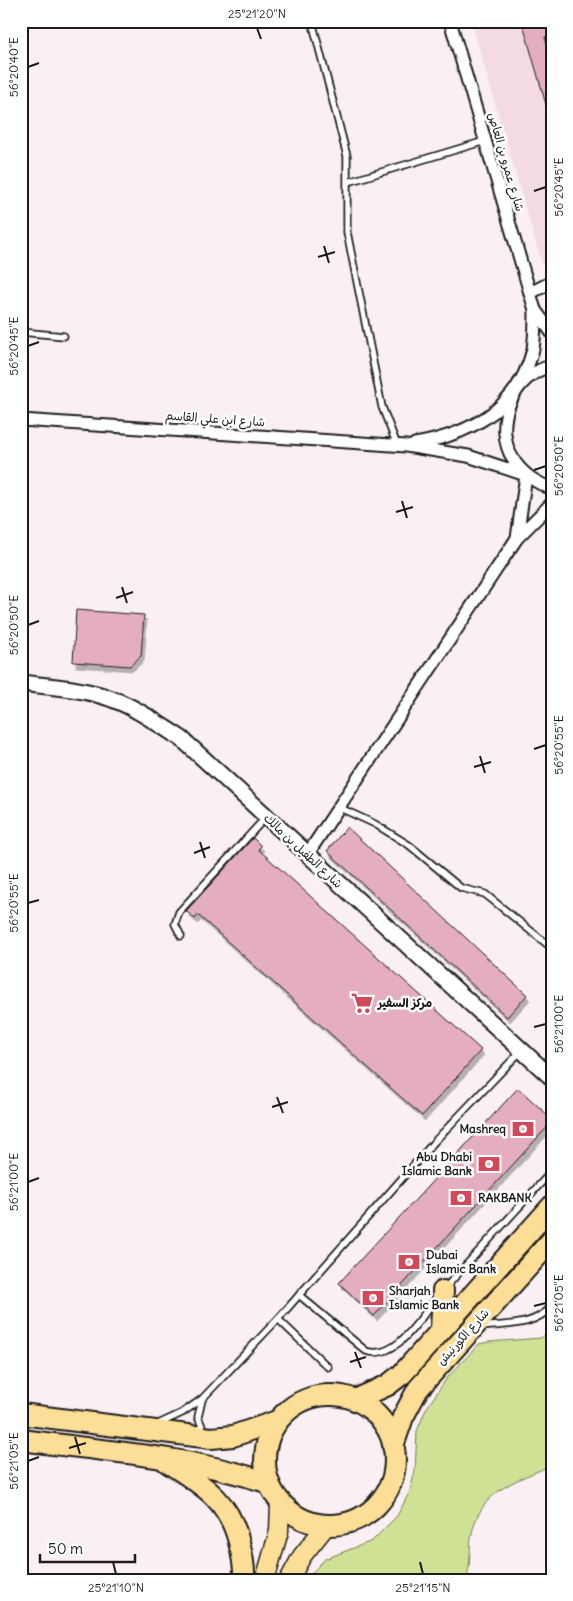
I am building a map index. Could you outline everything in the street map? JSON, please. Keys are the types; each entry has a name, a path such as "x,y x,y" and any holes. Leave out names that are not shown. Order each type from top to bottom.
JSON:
{"highway":[{"name":"شارع الكورنيش","path":"355,1400 388,1384 402,1374 552,1206"},
{"name":"شارع الكورنيش","path":"393,1446 403,1417 418,1389 552,1240"},
{"path":"441,1330 443,1291"},
{"path":"330,1396 355,1400 369,1408 380,1418 393,1446 394,1470 387,1493 371,1512 350,1523 326,1526 301,1519 280,1503 269,1483 264,1462 267,1441 277,1421 289,1409 304,1400 330,1396"},
{"path":"21,1414 211,1438 233,1436 277,1421"},
{"path":"21,1440 161,1458 229,1470 269,1483"},
{"path":"161,1458 200,1482 214,1494 226,1510 235,1527 243,1558 244,1580"}],"main road":[{"path":"265,1580 279,1531 280,1503"},
{"path":"289,1580 302,1556 326,1526"}],"street":[{"name":"شارع عمرو بن العاص","path":"450,21 535,310 533,346 529,361 512,396 505,416 505,438 512,458 526,475"},
{"path":"530,293 552,282"},
{"name":"شارع عمرو بن العاص","path":"535,310 552,333"},
{"name":"شارع ابن علي القاسم","path":"402,445 447,438 463,432 476,425 512,396 526,379 552,366"},
{"name":"شارع ابن علي القاسم","path":"21,420 402,445 468,456 526,475"},
{"path":"517,538 526,475 552,489"},
{"path":"307,855 517,538 552,503"},
{"name":"شارع الطفيل بن مالك","path":"21,683 84,692 112,699 148,716 182,739 552,1078"}],"lane":[{"path":"312,21 347,156 347,232 382,407 402,445"},
{"path":"348,182 485,141"},
{"path":"21,332 64,336"},
{"path":"338,807 375,824 409,844 461,888 485,894 552,948"},
{"path":"181,936 175,924 178,912 266,817"},
{"path":"142,1430 182,1413 202,1399 278,1319 429,1148 521,1051"},
{"path":"299,1295 366,1350 380,1353 394,1348 552,1171"},
{"path":"471,1328 530,1322 545,1314 552,1306"},
{"path":"278,1319 328,1367"},
{"path":"202,1399 199,1410 200,1423 211,1438"}],"shaded area":[{"path":"471,21 552,21 552,268 542,264"}],"green space":[{"path":"552,1329 552,1465 512,1483 490,1498 475,1522 466,1580 305,1580 325,1559 372,1541 397,1516 410,1491 415,1471 417,1431 426,1409 447,1378 479,1344 541,1338"}],"building":[{"path":"522,21 552,21 552,36 545,37 552,64 552,115 549,115"},
{"path":"76,610 144,615 141,656 130,666 73,662"},
{"path":"347,827 527,995 507,1017 327,851"},
{"name":"مركز السفير","path":"253,838 261,846 258,849 481,1050 422,1116 198,915 195,919 186,911"},
{"path":"518,1088 552,1119 552,1122 374,1316 339,1283"}],"place":[{"name":"مركز السفير","path":"362,1003"},
{"name":"Mashreq","path":"523,1129"},
{"name":"Abu Dhabi Islamic Bank","path":"489,1164"},
{"name":"RAKBANK","path":"461,1198"},
{"name":"Dubai Islamic Bank","path":"409,1262"},
{"name":"Sharjah Islamic Bank","path":"373,1298"}]}
